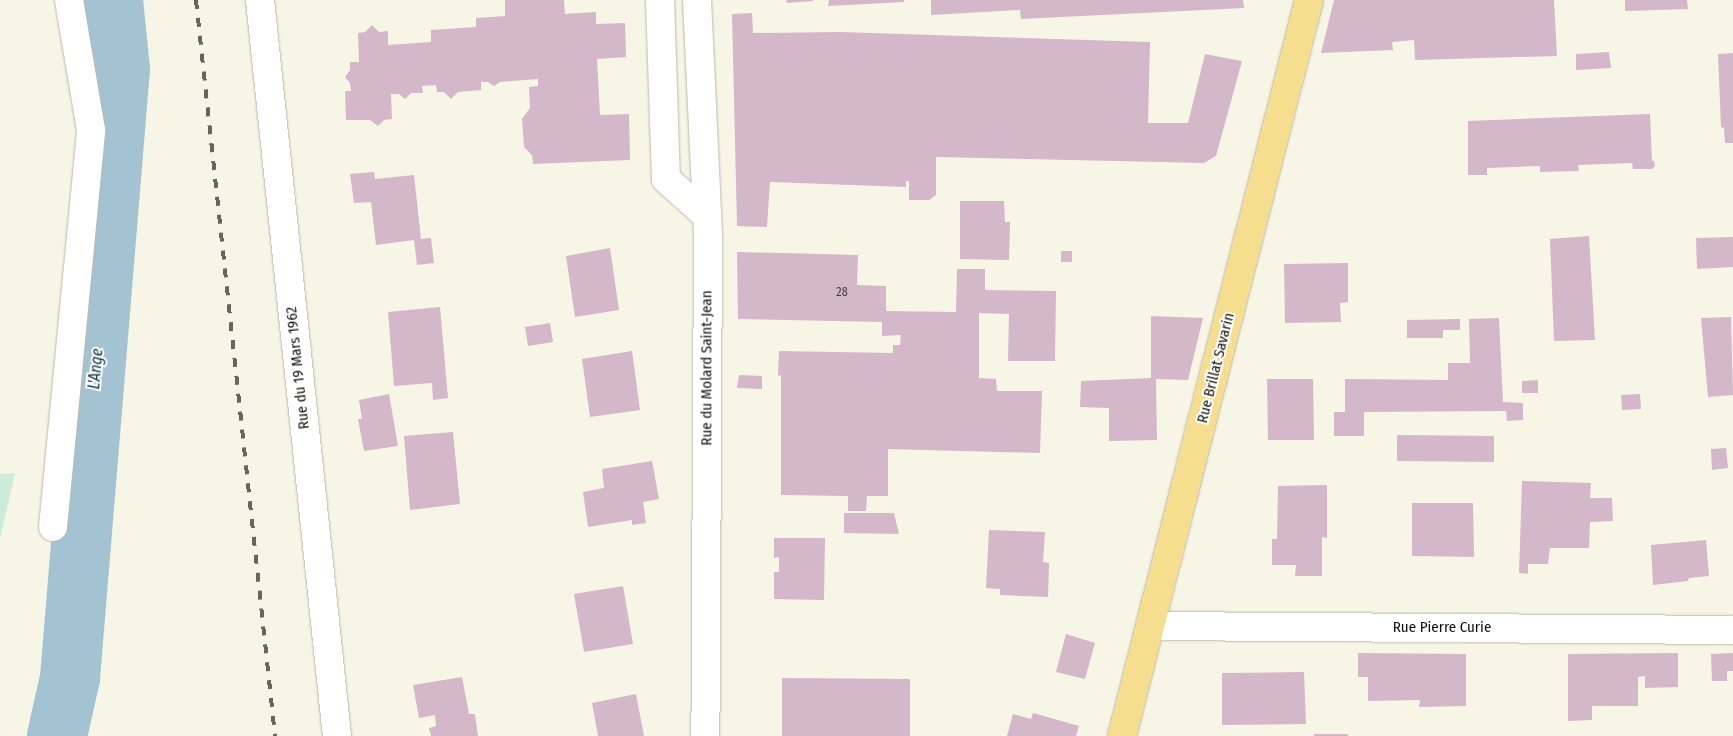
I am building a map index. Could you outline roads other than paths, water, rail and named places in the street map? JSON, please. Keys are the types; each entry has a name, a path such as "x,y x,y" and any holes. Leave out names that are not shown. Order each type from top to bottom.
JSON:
{"main road":[{"name":"Rue Brillat Savarin","path":"1122,736 1309,0"}],"street":[{"path":"54,527 91,130 68,0"},
{"name":"Rue du 19 Mars 1962","path":"260,0 337,736"},
{"path":"660,0 666,179 707,216"},
{"name":"Rue du Molard Saint-Jean","path":"697,0 707,216 705,736"},
{"name":"Rue Pierre Curie","path":"1150,626 1733,630"}],"waterway":[{"name":"L'Ange","path":"57,736 70,678 120,69 113,0"}],"railway":[{"path":"196,0 275,736"}]}
